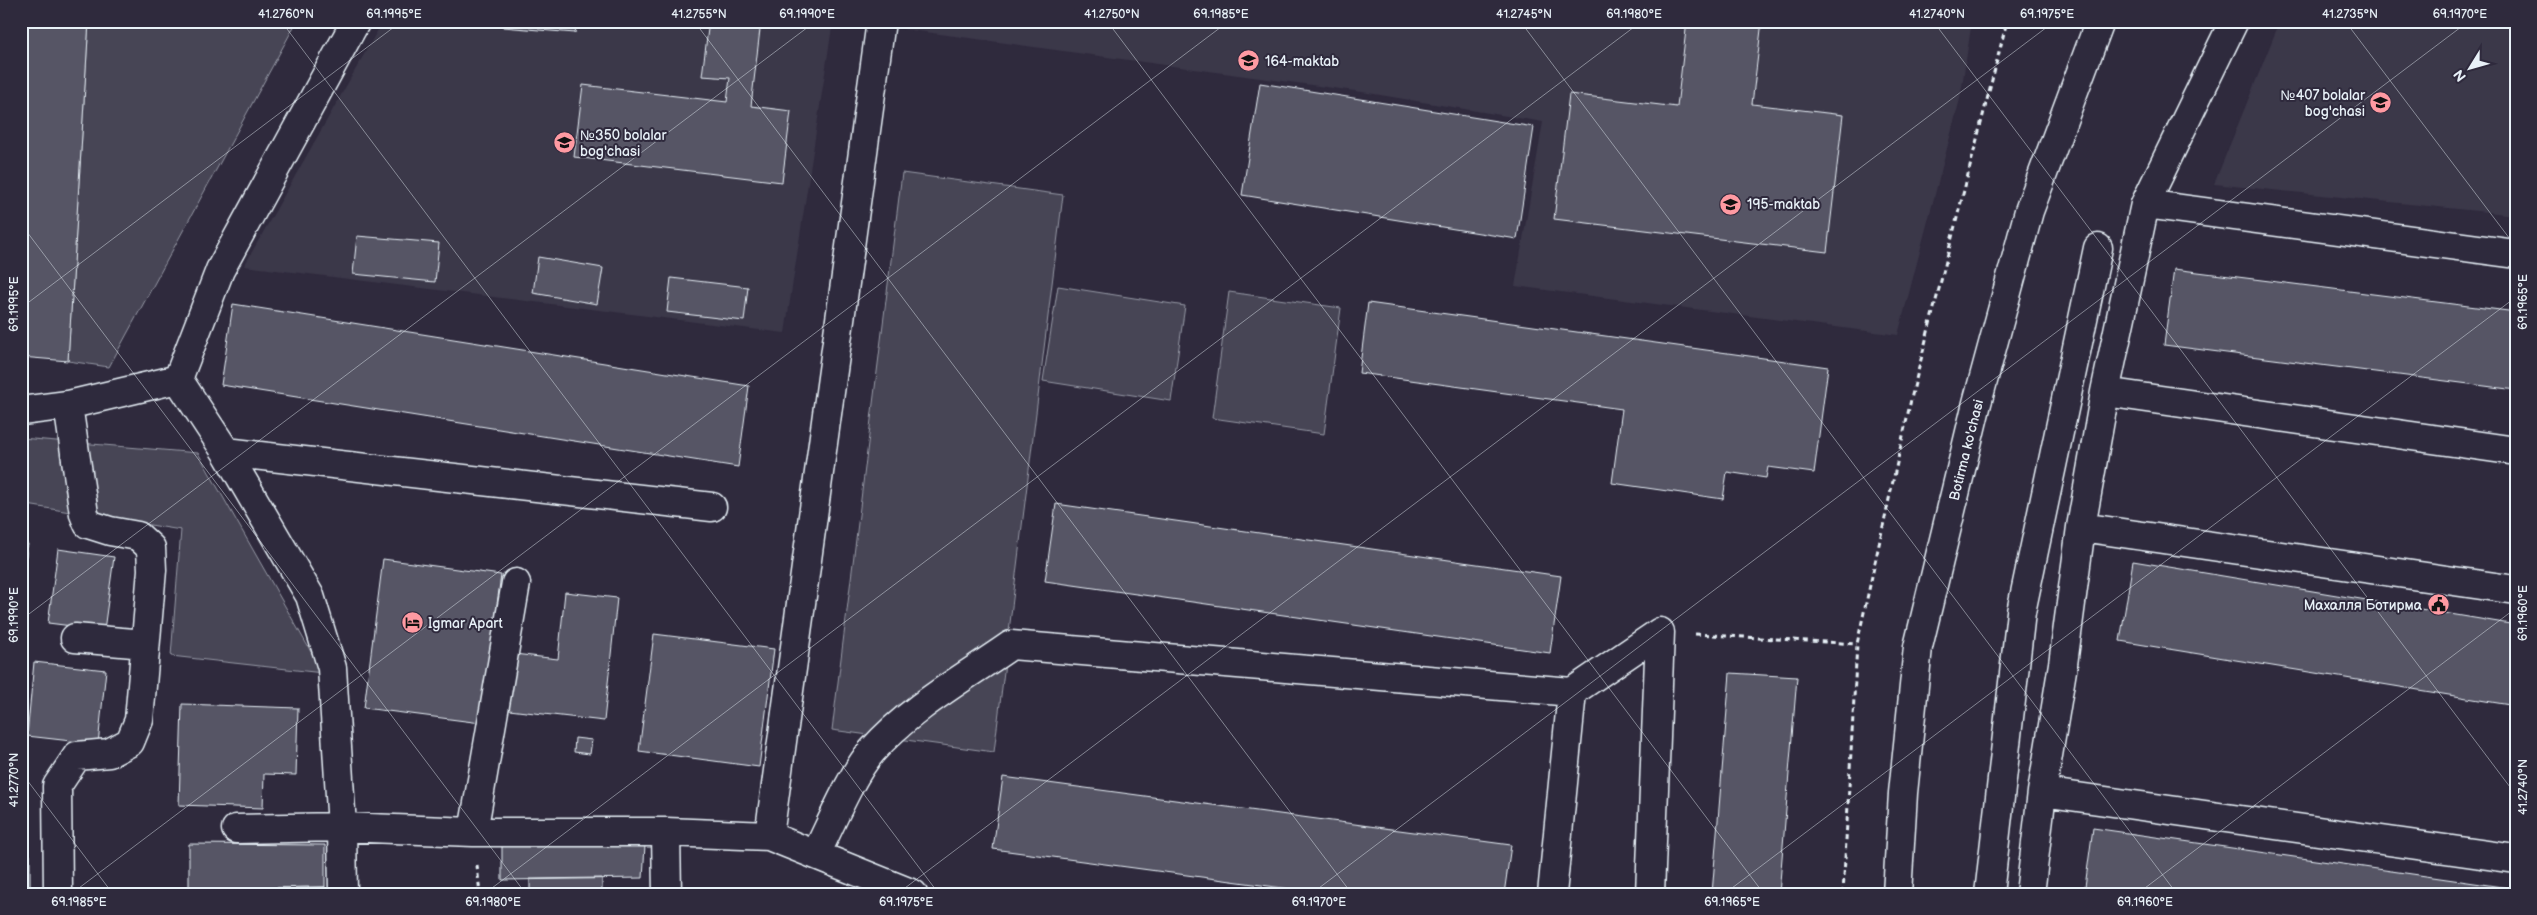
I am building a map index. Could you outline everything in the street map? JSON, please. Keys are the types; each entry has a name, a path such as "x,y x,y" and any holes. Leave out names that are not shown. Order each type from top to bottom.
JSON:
{"street":[{"path":"178,379 220,270 356,21"},
{"path":"769,836 881,21"},
{"name":"Botirma ko'chasi","path":"1898,894 1902,811 1918,647 1977,403 2029,210 2100,21"},
{"path":"2030,894 2042,792 2063,664 2081,527 2106,392 2145,204 2234,21"},
{"path":"2145,204 2516,254"},
{"path":"1989,894 2020,612 2098,248"},
{"path":"21,411 68,405 178,379"},
{"path":"178,379 226,452 310,596 332,668 342,827 343,894"},
{"path":"2106,392 2516,451"},
{"path":"58,894 57,786 77,756 109,753 130,742 138,720 152,570 151,548 138,536 110,531 88,524 84,514 68,405"},
{"path":"226,452 712,507"},
{"path":"2081,527 2516,590"},
{"path":"473,832 516,582"},
{"path":"816,854 846,794 871,752 912,715 1010,645 1572,692 1660,632"},
{"path":"1650,894 1660,632"},
{"path":"75,638 145,644"},
{"path":"1552,894 1572,692"},
{"path":"2042,792 2516,859"},
{"path":"236,829 342,827 473,832 666,832 769,836 912,894"},
{"path":"666,832 667,894"}],"path":[{"path":"1843,894 1857,644 1912,395 2007,21"},
{"path":"1660,632 1857,644"}],"shaded area":[{"path":"89,21 297,21 109,367 68,361"},
{"name":"№350 bolalar bog'chasi","path":"383,21 833,21 785,333 244,266"},
{"name":"195-maktab","path":"903,21 1972,21 1960,99 1898,335 1515,286 1543,122 1362,92 903,29"},
{"name":"№407 bolalar bog'chasi","path":"2280,21 2516,21 2516,215 2214,184"},
{"path":"902,173 1063,195 994,752 832,730"},
{"path":"1058,286 1185,306 1171,401 1043,381"},
{"path":"1229,292 1341,308 1324,434 1212,418"},
{"path":"21,438 198,453 323,673 171,656 181,530 21,504"}],"building":[{"path":"21,21 89,21 68,361 21,357"},
{"path":"503,21 577,21 575,33 503,27"},
{"path":"709,21 761,21 751,106 791,111 782,182 574,157 583,85 727,102 730,78 702,76"},
{"path":"1687,21 1762,21 1752,104 1843,115 1827,252 1554,219 1569,94 1677,107"},
{"path":"1260,83 1534,127 1517,239 1242,195"},
{"path":"357,236 439,243 435,282 353,274"},
{"path":"538,257 603,268 597,304 533,293"},
{"path":"2174,269 2516,312 2516,390 2164,345"},
{"path":"671,278 748,287 744,321 667,312"},
{"path":"1368,303 1828,367 1814,473 1768,467 1766,478 1727,472 1723,499 1612,483 1622,409 1359,373"},
{"path":"233,304 749,386 738,467 221,385"},
{"path":"1056,504 1561,576 1550,653 1045,581"},
{"path":"21,543 28,544 21,585"},
{"path":"58,549 114,557 104,630 48,623"},
{"path":"383,559 501,575 481,723 364,708"},
{"path":"2133,561 2516,625 2516,706 2120,641"},
{"path":"565,592 617,598 604,721 509,710 514,654 558,659"},
{"path":"654,634 774,649 759,767 639,751"},
{"path":"34,662 106,670 98,744 27,736"},
{"path":"1730,673 1797,677 1779,894 1712,894"},
{"path":"182,704 298,708 296,775 264,774 263,808 179,805"},
{"path":"575,738 592,740 590,754 574,752"},
{"path":"1003,777 1511,845 1504,894 1328,894 993,849"},
{"path":"2093,828 2516,889 2516,894 2084,894"},
{"path":"189,844 325,845 325,887 257,888 257,894 189,894"},
{"path":"502,845 645,845 643,878 502,880"},
{"path":"21,855 30,855 30,887 21,887"},
{"path":"602,878 602,894 530,894 530,879"},
{"path":"21,887 30,887 30,894 21,894"},
{"path":"325,887 325,894 257,894 257,888"}],"place":[{"name":"164-maktab","path":"1249,61"},
{"name":"№407 bolalar bog'chasi","path":"2381,103"},
{"name":"№350 bolalar bog'chasi","path":"564,143"},
{"name":"195-maktab","path":"1731,204"},
{"name":"Махалля Ботирма","path":"2438,605"},
{"name":"Igmar Apart","path":"412,623"}]}
